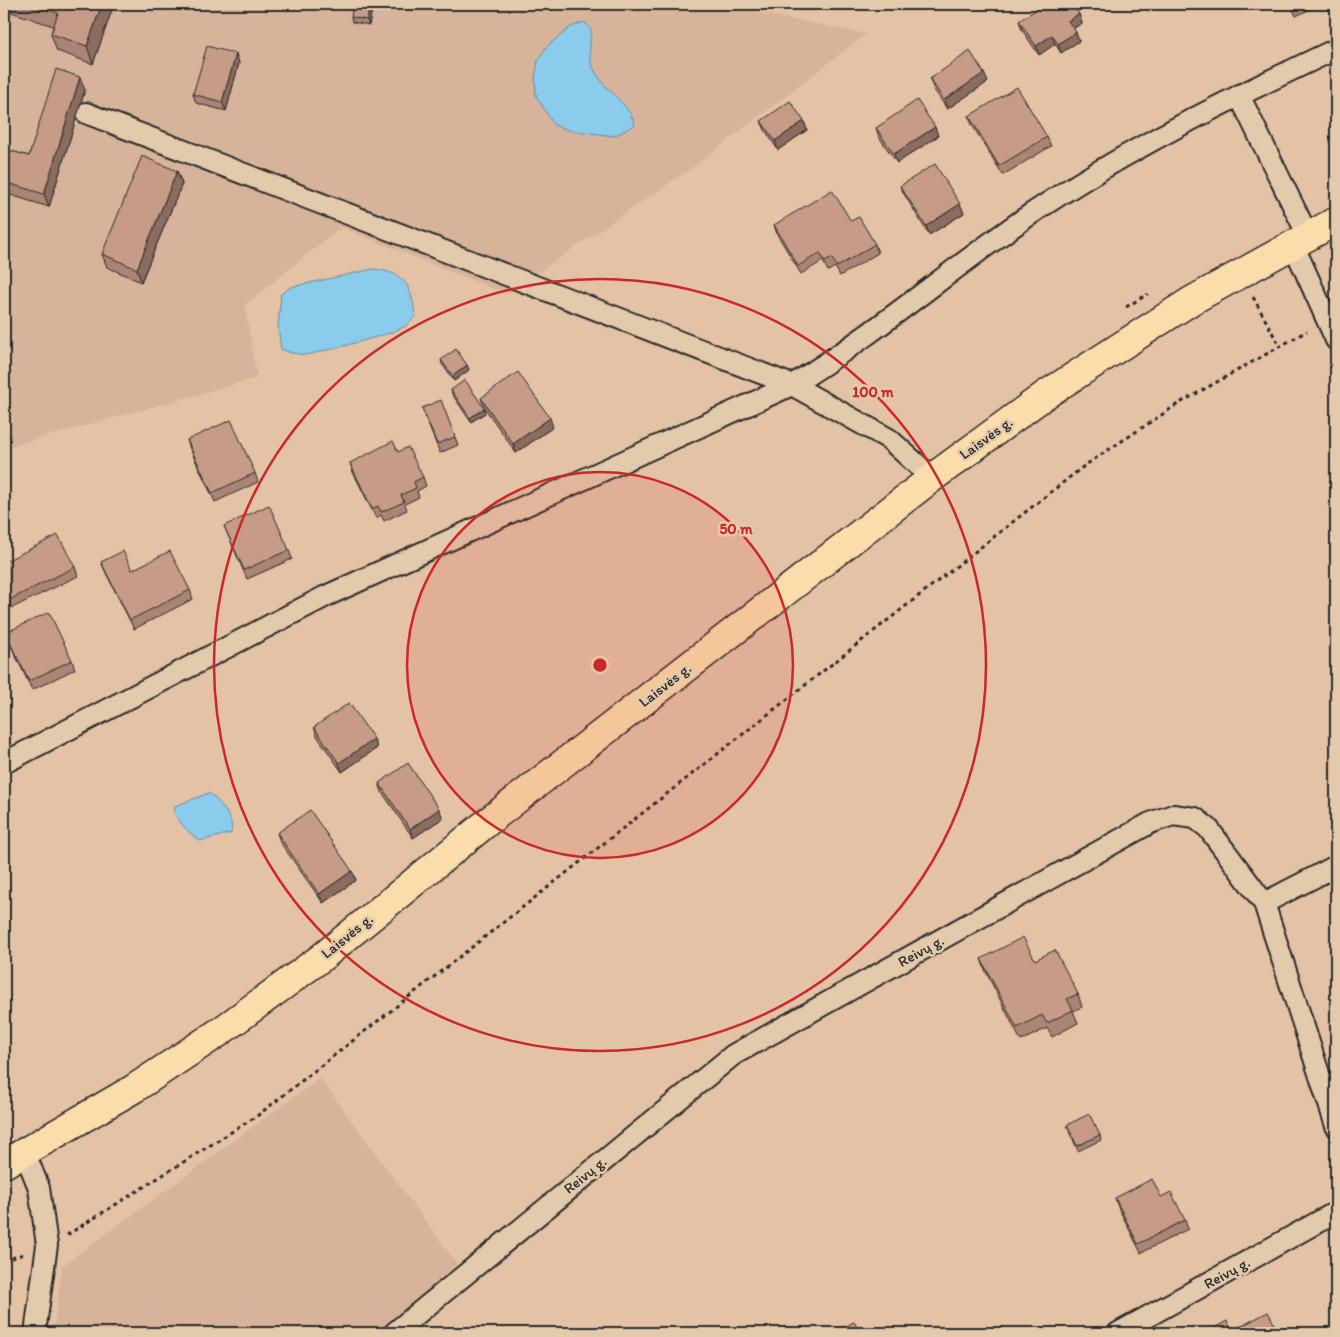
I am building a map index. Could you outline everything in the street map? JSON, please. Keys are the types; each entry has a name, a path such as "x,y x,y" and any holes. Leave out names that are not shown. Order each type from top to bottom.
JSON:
{"main road":[{"name":"Laisvės g.","path":"14,1158 151,1078 221,1031 321,958 490,820 932,478 1045,395 1139,334 1336,221"}],"street":[{"path":"4,763 326,596 792,385 828,363 1029,216 1125,156 1239,95 1336,49"},
{"path":"1239,95 1300,240 1336,340"},
{"path":"86,113 792,385 889,439 932,478"},
{"name":"Reivų g.","path":"394,1333 733,1056 1150,822 1173,815 1195,818 1208,828 1264,903 1336,1126"},
{"path":"1264,903 1336,866"},
{"path":"14,1158 39,1188 47,1245 36,1333"},
{"name":"Reivų g.","path":"1118,1333 1336,1212"}],"path":[{"path":"4,1261 47,1245 82,1227 256,1116 1084,466 1178,404 1279,345 1328,320"}],"shaded area":[{"path":"4,4 716,4 866,34 696,165 506,294 341,227 245,305 257,378 4,448"},
{"path":"320,1078 457,1264 381,1333 53,1333 62,1266"}],"water":[{"path":"584,22 591,29 590,57 593,67 605,85 626,107 635,125 614,136 568,130 554,125 536,96 535,78 538,61 546,47 571,27"},
{"path":"373,269 393,273 405,282 412,297 415,317 406,326 390,333 306,355 291,353 281,349 278,326 281,294 291,287"},
{"path":"209,793 221,805 231,822 232,828 231,833 200,841 188,832 179,821 174,813 175,806"}],"building":[{"path":"32,4 102,4 87,46 51,34 58,13"},
{"path":"353,4 370,4 367,20 351,17"},
{"path":"1044,4 1072,4 1079,14 1068,21 1076,32 1058,44 1052,35 1036,46 1019,21"},
{"path":"207,46 236,54 222,102 193,94"},
{"path":"970,51 984,73 944,100 930,79"},
{"path":"56,69 80,77 44,194 4,182 4,149 29,156"},
{"path":"1017,87 1047,137 999,166 969,116"},
{"path":"917,100 935,127 894,154 876,128"},
{"path":"790,101 804,121 775,141 761,121"},
{"path":"142,156 177,171 137,269 102,254"},
{"path":"935,164 960,204 926,226 900,186"},
{"path":"832,190 851,221 859,217 875,244 837,267 832,258 825,262 820,253 798,266 774,225"},
{"path":"456,349 467,365 453,376 441,360"},
{"path":"518,372 550,418 513,444 481,398"},
{"path":"465,380 484,408 470,418 451,390"},
{"path":"441,400 455,437 437,444 422,408"},
{"path":"231,420 255,473 212,493 187,440"},
{"path":"393,441 398,452 408,447 423,477 414,482 416,488 401,495 404,502 381,512 378,506 372,509 350,463"},
{"path":"269,505 289,550 244,570 224,526"},
{"path":"58,535 75,567 9,600 4,590 4,562"},
{"path":"123,551 132,570 170,551 190,590 130,620 101,562"},
{"path":"49,612 72,660 29,681 5,633"},
{"path":"349,703 374,739 339,763 314,727"},
{"path":"408,763 439,809 410,829 379,783"},
{"path":"310,810 352,871 319,894 277,833"},
{"path":"1023,937 1035,960 1055,950 1078,994 1067,999 1073,1010 1047,1023 1042,1015 1017,1028 981,959"},
{"path":"1089,1114 1100,1135 1077,1146 1067,1125"},
{"path":"1152,1179 1161,1197 1171,1192 1185,1220 1138,1244 1115,1198"},
{"path":"1268,1312 1279,1333 1215,1333 1212,1329 1227,1321 1232,1331"},
{"path":"854,1322 860,1333 832,1333"}]}
